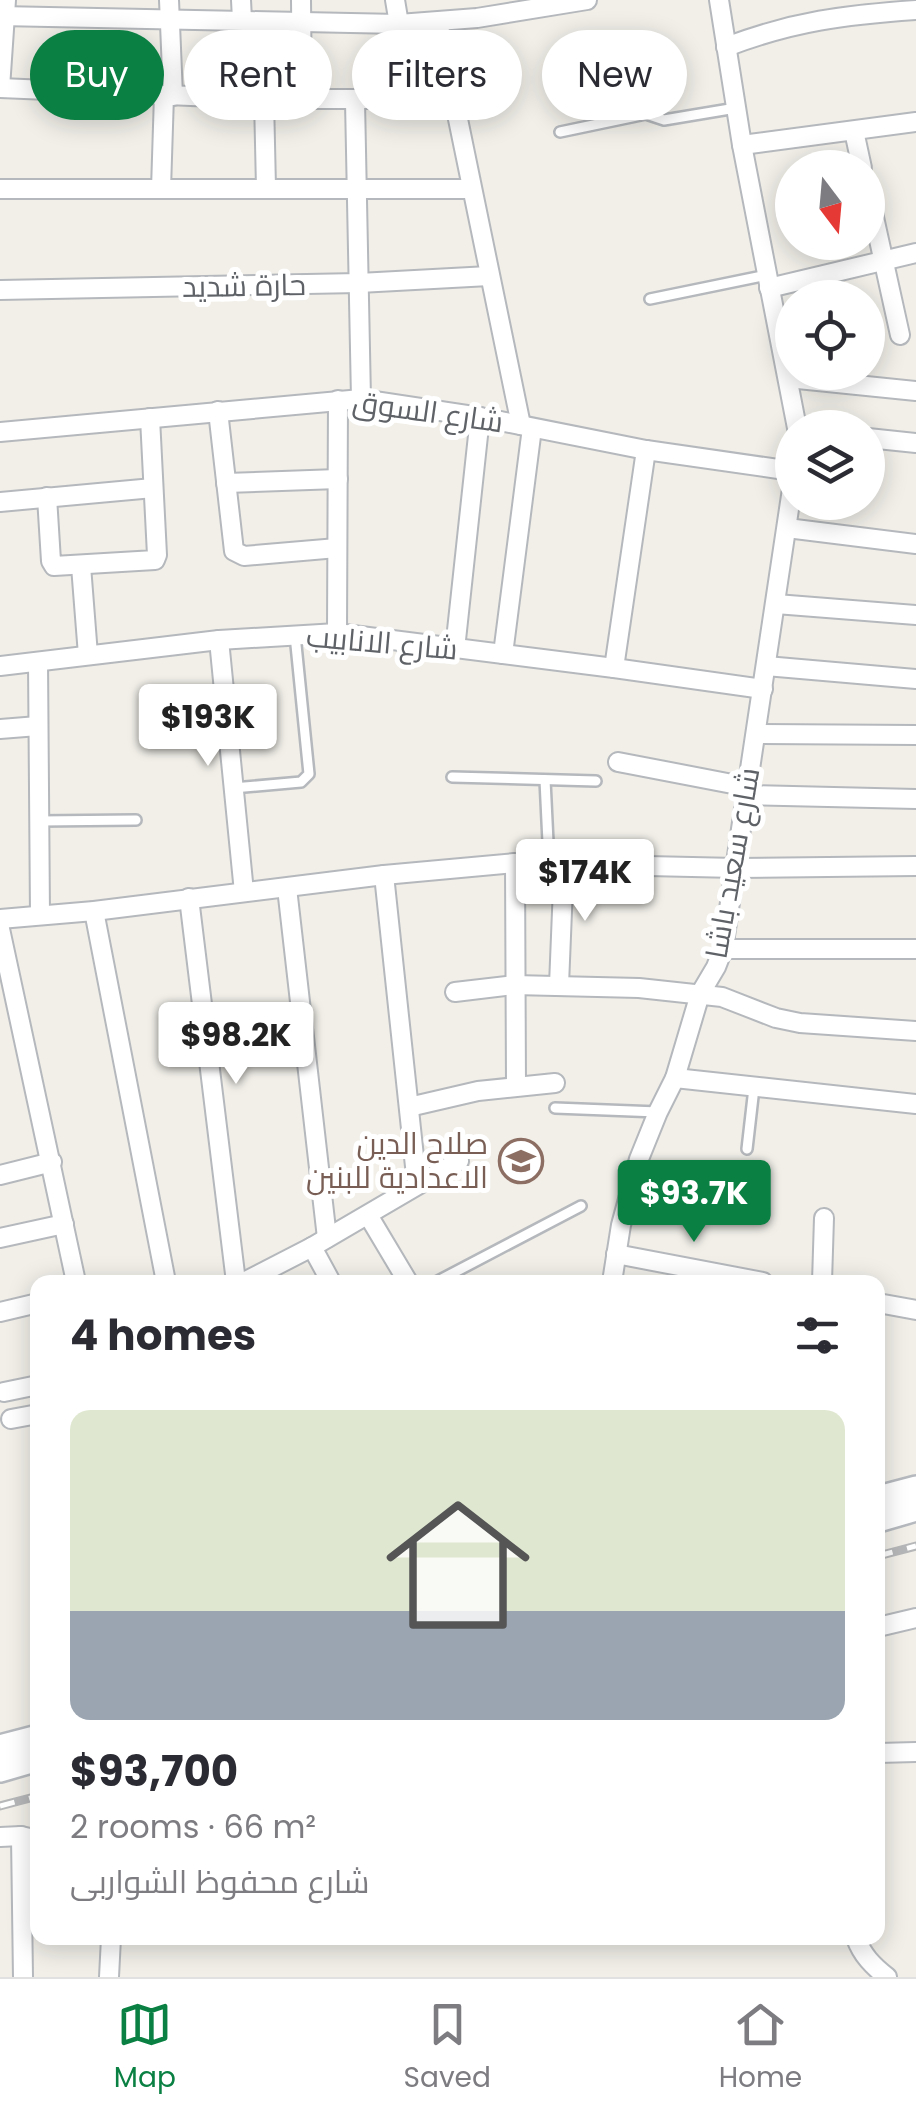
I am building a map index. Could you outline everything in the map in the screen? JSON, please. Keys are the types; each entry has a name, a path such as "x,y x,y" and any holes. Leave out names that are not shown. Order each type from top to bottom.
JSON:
{"main road":[{"path":"885,1498 915,1494"},
{"path":"885,1514 915,1494"},
{"path":"0,1748 30,1740"},
{"path":"0,1769 30,1760"}],"street":[{"path":"241,0 242,20"},
{"path":"301,0 302,30"},
{"path":"396,0 398,24"},
{"path":"184,96 0,88 4,11 169,9 242,20 398,24 438,22 476,9 586,0"},
{"path":"718,0 775,315"},
{"path":"726,46 844,7 916,8 912,0"},
{"path":"161,189 169,9"},
{"path":"438,22 440,30"},
{"path":"264,120 266,188"},
{"path":"355,120 361,400"},
{"path":"457,120 489,276 527,426 503,654"},
{"path":"742,145 916,122"},
{"path":"854,131 858,150"},
{"path":"0,190 471,189"},
{"path":"885,260 916,253"},
{"path":"768,281 884,260 900,334"},
{"name":"حارة شديد","path":"0,290 359,283 489,276"},
{"path":"885,388 916,391"},
{"path":"337,633 338,400"},
{"name":"شارع السوق","path":"0,432 361,400 480,417 646,450 775,468"},
{"path":"218,412 232,547 237,554 338,548"},
{"path":"455,649 480,417"},
{"path":"48,498 52,563 56,567 156,559 150,418"},
{"path":"885,440 916,443"},
{"path":"614,668 646,450"},
{"path":"226,483 338,478"},
{"path":"0,502 153,488"},
{"name":"شارع سعيد باشا","path":"613,1275 639,1160 676,1078 700,994 723,949 789,520"},
{"path":"788,528 916,544"},
{"path":"81,566 88,656"},
{"path":"776,604 916,615"},
{"name":"شارع الانابيب","path":"0,666 219,640 337,633 763,689"},
{"path":"219,640 244,892"},
{"path":"38,662 40,915"},
{"path":"766,666 916,678"},
{"path":"0,728 38,726"},
{"path":"756,734 916,736"},
{"path":"618,762 747,791 916,799"},
{"path":"515,863 516,1085"},
{"path":"0,919 515,863 736,868 916,866"},
{"path":"556,863 559,984"},
{"path":"384,875 417,1185"},
{"path":"287,888 320,1243 328,1275"},
{"path":"188,898 235,1275"},
{"path":"94,911 165,1275"},
{"path":"0,929 75,1275"},
{"path":"723,949 916,949"},
{"path":"455,992 559,984 700,994 744,1003 776,1018 800,1023 916,1031"},
{"path":"676,1078 916,1104"},
{"path":"409,1107 478,1091 555,1083"},
{"path":"258,1275 459,1161"},
{"path":"0,1175 52,1162"},
{"path":"368,1214 404,1275"},
{"path":"822,1275 824,1218"},
{"path":"0,1238 64,1224"},
{"path":"616,1254 726,1275"},
{"path":"885,1304 916,1310"},
{"path":"0,1312 30,1305"},
{"path":"4,1392 30,1387"},
{"path":"11,1418 30,1415"},
{"path":"885,1625 916,1618"},
{"path":"885,1753 916,1752"},
{"path":"0,1836 30,1838 24,1977"},
{"path":"109,1977 110,1945"},
{"path":"858,1945 888,1977"}],"lane":[{"path":"560,132 646,114 664,120 736,108"},
{"path":"650,299 768,281"},
{"path":"234,788 301,782 309,774 295,635"},
{"path":"452,776 596,781"},
{"path":"545,780 556,863"},
{"path":"39,821 136,820"},
{"path":"747,1149 754,1088"},
{"path":"555,1108 658,1112"},
{"path":"449,1275 581,1206"}],"railway":[{"path":"885,1554 916,1546"},
{"path":"0,1806 30,1798"}],"place":[{"name":"صلاح الدين الاعدادية للبنين","path":"521,1161"}]}
